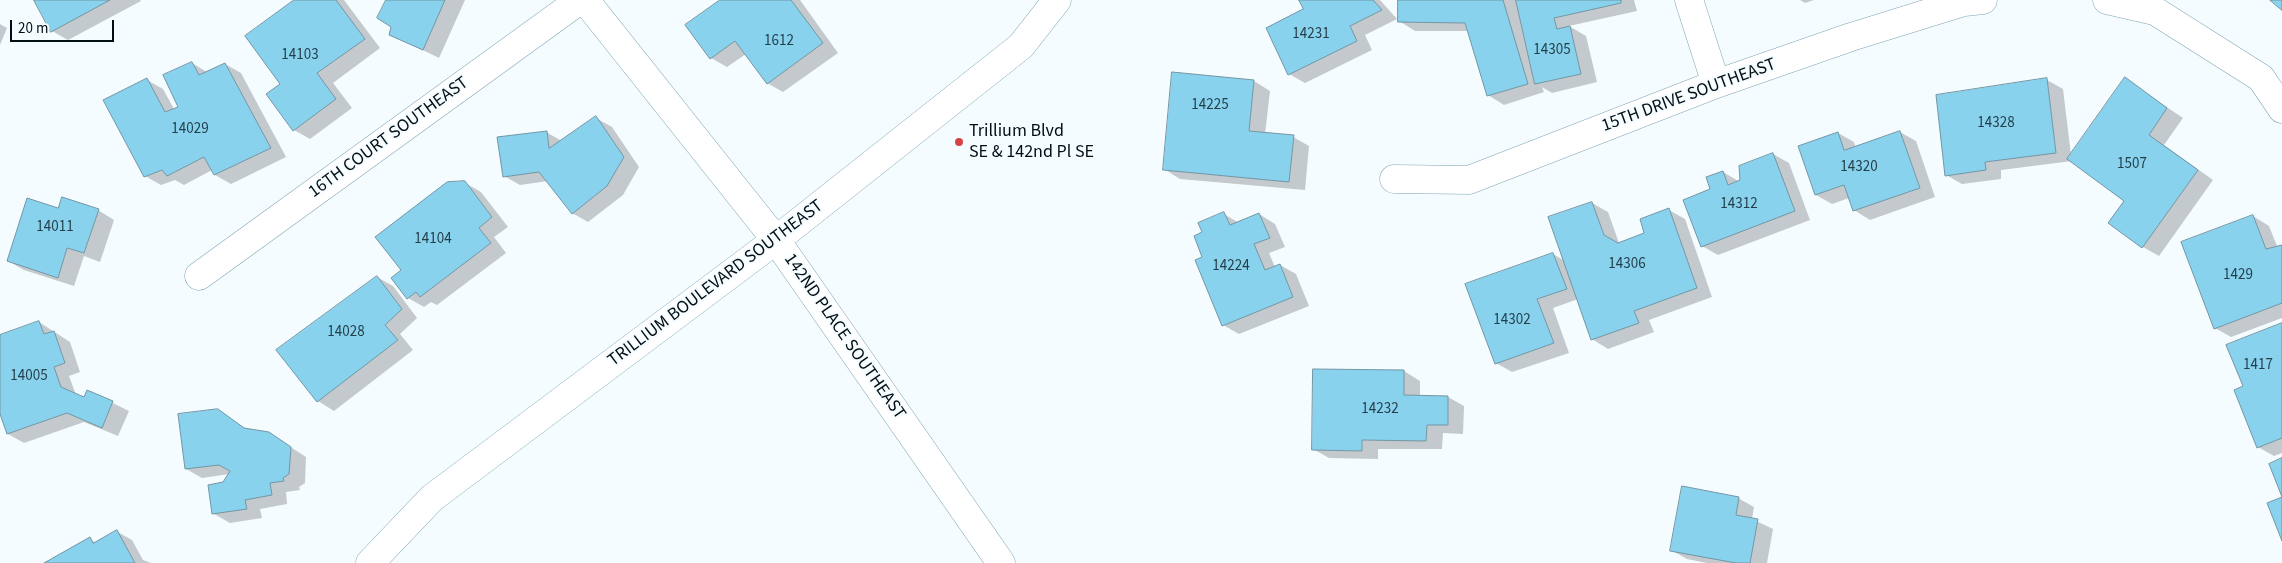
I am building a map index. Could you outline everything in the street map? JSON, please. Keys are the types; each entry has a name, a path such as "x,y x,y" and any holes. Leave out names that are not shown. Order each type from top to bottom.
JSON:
{"street":[{"name":"16TH COURT SOUTHEAST","path":"199,276 580,0"},
{"name":"142ND PLACE SOUTHEAST","path":"585,0 776,240 1001,563"},
{"name":"TRILLIUM BOULEVARD SOUTHEAST","path":"370,563 432,498 776,240 1021,46 1057,0"},
{"path":"1689,0 1716,84"},
{"name":"15TH DRIVE SOUTHEAST","path":"1394,179 1469,180 1716,84 1851,37 1964,2 1983,0"},
{"path":"2107,0 2156,11 2261,78 2282,109"}],"building":[{"path":"34,0 110,0 51,32"},
{"path":"294,0 336,0 365,39 317,73 336,99 293,131 266,94 280,84 245,36"},
{"path":"386,0 445,0 423,50 389,35 391,27 377,18"},
{"path":"720,0 791,0 823,43 767,84 735,41 710,59 685,25"},
{"path":"1299,0 1373,0 1382,10 1350,26 1357,41 1288,75 1266,28 1303,9"},
{"path":"1398,0 1503,0 1528,84 1487,96 1465,23 1398,22"},
{"path":"1516,0 1621,0 1621,3 1554,18 1557,29 1570,26 1581,74 1535,84"},
{"path":"2270,0 2282,0 2282,10"},
{"path":"192,62 199,75 225,63 271,148 214,175 204,157 167,176 162,170 144,177 103,100 147,78 165,112 178,107 163,75"},
{"path":"1172,72 1254,80 1249,131 1294,135 1289,182 1163,170"},
{"path":"2125,77 2167,108 2149,135 2198,170 2142,248 2108,223 2124,201 2067,159"},
{"path":"2047,78 2056,153 1985,162 1986,170 1945,176 1936,95"},
{"path":"596,116 624,157 607,186 572,214 539,172 503,177 497,137 547,131 549,148"},
{"path":"1900,131 1920,188 1853,211 1844,185 1815,195 1798,146 1838,132 1844,150"},
{"path":"1773,153 1795,211 1701,247 1683,200 1710,189 1706,177 1723,171 1728,185 1740,180 1739,166"},
{"path":"465,181 492,217 479,228 491,243 420,297 416,292 407,299 391,278 401,270 375,237 447,182"},
{"path":"62,197 99,209 84,253 67,248 58,278 7,261 27,198 58,208"},
{"path":"1592,202 1604,235 1618,243 1644,233 1640,219 1669,208 1697,288 1634,311 1639,323 1591,340 1548,217"},
{"path":"1224,212 1230,225 1259,213 1270,238 1254,244 1265,270 1280,264 1293,297 1222,326 1195,260 1202,257 1194,236 1202,232 1198,223"},
{"path":"2253,215 2266,249 2282,245 2282,303 2214,329 2181,242"},
{"path":"1553,253 1567,289 1537,299 1554,343 1495,364 1465,284"},
{"path":"377,276 402,309 385,325 398,340 317,402 276,350"},
{"path":"39,321 44,334 54,331 65,363 54,367 61,387 84,397 87,390 113,401 102,428 67,413 7,434 0,414 0,335"},
{"path":"2282,323 2282,438 2257,448 2234,390 2243,386 2226,345"},
{"path":"1313,369 1404,370 1404,395 1448,396 1448,425 1427,425 1426,441 1362,440 1362,451 1312,450"},
{"path":"218,409 244,428 269,432 291,447 289,474 283,478 284,481 270,483 272,495 245,500 247,509 212,514 208,485 223,482 230,471 219,465 185,469 178,414"},
{"path":"2282,458 2282,497 2269,464"},
{"path":"1682,486 1739,497 1736,515 1758,519 1750,563 1736,563 1670,551"},
{"path":"2282,497 2282,541 2267,503"},
{"path":"117,530 135,563 44,563 90,537 93,543"}],"place":[{"name":"Trillium Blvd SE & 142nd Pl SE","path":"959,142"}]}
